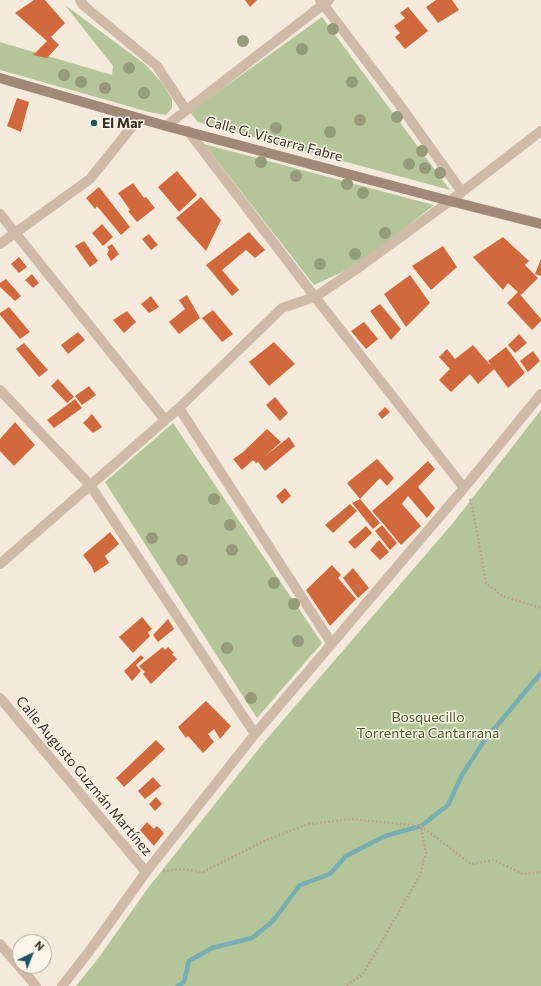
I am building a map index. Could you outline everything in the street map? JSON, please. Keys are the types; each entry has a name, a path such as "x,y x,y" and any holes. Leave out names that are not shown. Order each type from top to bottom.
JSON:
{"street":[{"path":"80,0 156,66 186,110"},
{"path":"166,126 324,1 462,192"},
{"name":"Calle G. Viscarra Fabre","path":"0,78 166,126 541,224"},
{"path":"0,244 90,179 139,118"},
{"path":"188,131 314,297 464,488"},
{"path":"0,564 179,408 282,308 314,297 358,268 450,201 541,131"},
{"path":"0,214 165,420"},
{"path":"0,390 90,485 255,734"},
{"path":"62,986 88,953 146,872 255,734 464,488 541,394"},
{"path":"179,408 332,644"},
{"name":"Calle Augusto Guzmán Martínez","path":"0,698 146,872"},
{"path":"0,944 36,986"}],"path":[{"path":"464,488 471,502 486,583 502,596 541,608"},
{"path":"146,872 182,869 203,872 266,840 309,824 351,819 421,826 470,864 494,860 523,874 541,872"},
{"path":"345,986 363,974 420,875 426,854 421,826"}],"green space":[{"path":"65,5 146,65 162,83 172,99 172,108 166,115 149,112 0,70 0,42 112,75 113,66"},
{"path":"322,17 450,190 198,122 190,112"},
{"path":"204,144 434,205 360,264 314,285"},
{"name":"Bosquecillo Torrentera Cantarrana","path":"541,410 541,986 76,986 100,956 148,888 265,741 453,523"},
{"path":"173,423 322,643 257,718 105,482"}],"building":[{"path":"34,0 45,0 65,23 51,37 59,45 47,58 33,55 47,41 15,13"},
{"path":"245,0 257,0 250,7"},
{"path":"436,0 452,0 459,10 438,23 426,7"},
{"path":"408,7 428,31 405,49 395,37 400,33 394,26 405,18 400,13"},
{"path":"17,98 29,102 21,132 7,126"},
{"path":"177,171 197,195 179,212 158,187"},
{"path":"133,183 144,198 146,197 155,208 137,222 128,211 130,210 118,193"},
{"path":"99,187 130,227 121,235 97,206 95,209 86,198"},
{"path":"201,197 221,220 206,251 176,218"},
{"path":"102,224 113,237 103,246 92,233"},
{"path":"249,232 265,250 255,258 246,250 222,270 239,290 232,296 206,265"},
{"path":"149,234 158,245 151,250 142,239"},
{"path":"503,237 529,261 525,265 538,278 521,295 508,283 503,290 473,257"},
{"path":"84,241 98,261 90,267 75,246"},
{"path":"112,244 119,254 111,261 107,254 109,250 107,247"},
{"path":"443,246 457,267 431,290 412,266"},
{"path":"19,257 27,267 19,273 11,264"},
{"path":"541,259 541,276 535,274"},
{"path":"32,274 39,283 33,288 25,280"},
{"path":"410,275 430,303 406,327 384,294"},
{"path":"6,279 21,296 15,301 0,287 0,283"},
{"path":"518,292 541,319 541,321 532,330 507,303"},
{"path":"187,295 200,318 179,334 169,322 185,309 179,300"},
{"path":"151,296 159,307 149,313 141,304"},
{"path":"380,304 401,329 391,340 370,311"},
{"path":"9,307 30,332 20,339 0,315 0,313"},
{"path":"213,310 233,334 222,342 202,318"},
{"path":"127,311 136,322 124,333 113,320"},
{"path":"364,322 378,339 366,349 351,331"},
{"path":"78,332 85,340 68,354 61,345"},
{"path":"519,334 527,343 515,353 508,345"},
{"path":"274,342 295,364 269,386 249,362"},
{"path":"24,343 48,370 39,377 16,349"},
{"path":"473,345 491,366 488,361 506,347 525,373 508,388 494,369 478,384 470,374 451,392 439,380 450,369 439,357 447,349 455,359"},
{"path":"533,351 540,361 528,372 520,361"},
{"path":"58,379 74,397 67,403 51,386"},
{"path":"89,386 96,395 82,405 75,396"},
{"path":"275,397 288,413 280,421 266,405"},
{"path":"75,399 82,408 54,428 47,420"},
{"path":"385,407 390,412 382,419 378,414"},
{"path":"92,414 102,427 93,433 83,423"},
{"path":"15,422 35,445 14,466 0,451 0,439"},
{"path":"267,429 281,442 264,457 289,437 295,446 265,471 258,462 256,463 253,460 242,470 233,459 243,452"},
{"path":"377,459 394,478 387,486 380,478 360,499 347,483"},
{"path":"428,461 435,469 418,487 435,508 427,518 408,496 402,504 421,526 401,545 372,511"},
{"path":"285,488 291,496 282,504 276,496"},
{"path":"360,499 380,523 373,529 352,503"},
{"path":"350,504 357,511 333,533 325,525"},
{"path":"382,525 397,543 390,550 375,531"},
{"path":"366,526 372,533 355,549 348,542"},
{"path":"110,532 119,544 105,556 109,563 94,573 92,567 83,555"},
{"path":"379,540 389,552 380,560 370,550"},
{"path":"332,565 341,575 338,578 356,599 330,626 306,590"},
{"path":"353,568 369,588 358,598 343,578"},
{"path":"142,617 152,629 148,632 150,636 133,653 119,637"},
{"path":"168,619 174,629 158,642 153,635"},
{"path":"163,647 165,650 168,647 177,659 151,684 143,674 145,672 139,666"},
{"path":"141,655 144,658 136,665 141,671 132,681 124,671"},
{"path":"206,701 231,726 220,739 214,729 208,734 214,742 203,753 188,736 186,738 178,727"},
{"path":"156,740 165,749 124,787 116,778"},
{"path":"153,777 161,786 145,799 138,791"},
{"path":"156,797 162,804 155,811 149,804"},
{"path":"147,822 154,829 157,826 164,833 154,846 140,830"}],"waterway":[{"path":"178,986 184,982 189,961 212,948 252,938 272,922 300,885 330,874 346,856 385,836 421,826 448,805 462,775 484,741 541,673"}],"place":[{"name":"El Mar","path":"94,123"}]}
